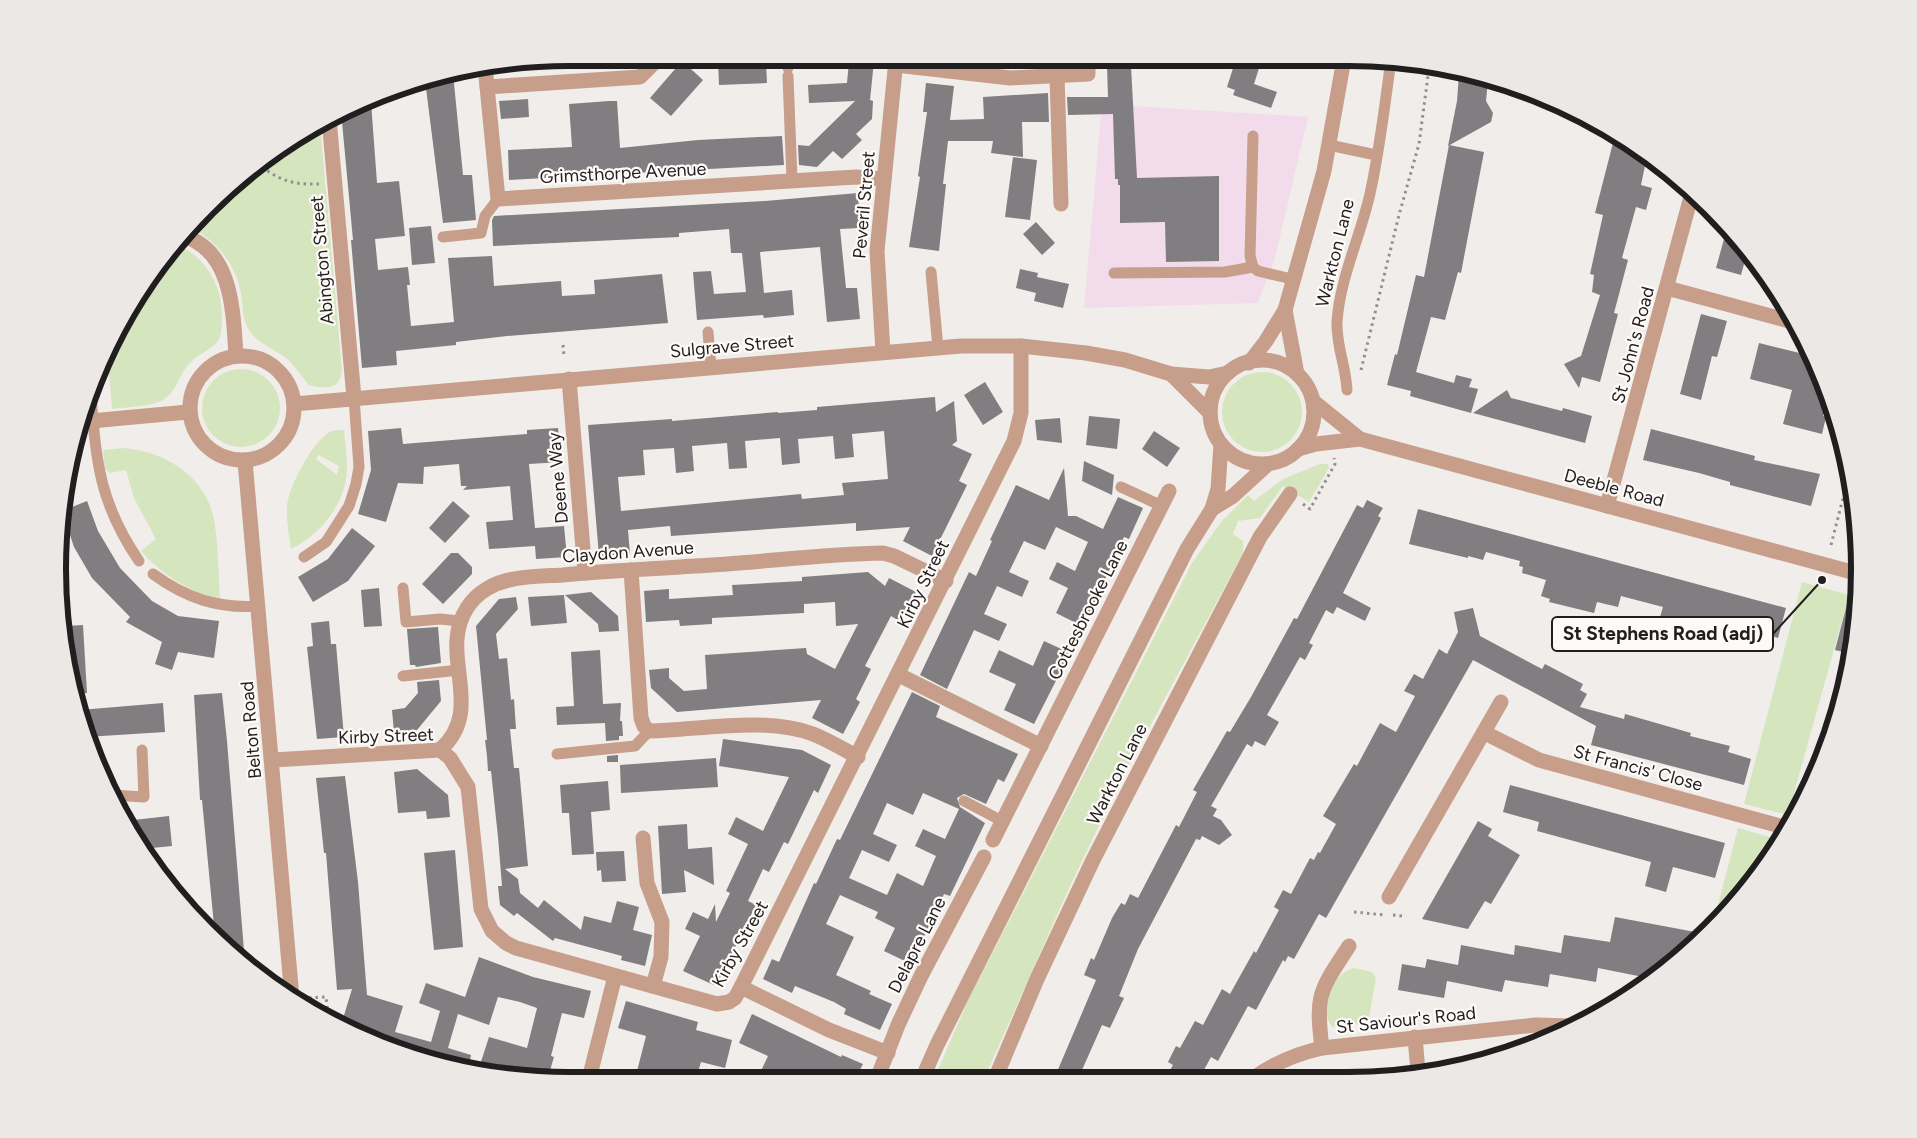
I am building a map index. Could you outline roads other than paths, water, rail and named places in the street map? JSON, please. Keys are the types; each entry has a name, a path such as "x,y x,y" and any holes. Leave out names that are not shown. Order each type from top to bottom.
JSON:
{"street":[{"path":"487,87 640,78 651,66"},
{"name":"Peveril Street","path":"883,352 877,251 896,66"},
{"path":"915,66 986,77 1023,78 1088,74 1088,66"},
{"name":"Warkton Lane","path":"1249,363 1264,345 1285,310 1292,279 1324,171 1343,66"},
{"path":"486,74 498,198"},
{"path":"1057,76 1060,204"},
{"name":"Abington Street","path":"330,128 354,398"},
{"name":"Grimsthorpe Avenue","path":"498,198 792,180 863,177 884,179"},
{"name":"St John's Road","path":"1607,506 1690,201"},
{"path":"190,240 210,252 222,268 234,314 236,355"},
{"path":"1667,288 1784,320"},
{"name":"Warkton Lane","path":"1285,310 1296,374"},
{"name":"Sulgrave Street","path":"294,404 938,348 1021,346 1115,358 1171,374 1209,377 1228,373"},
{"name":"Kirby Street","path":"273,760 440,750 450,758 468,787 481,909 492,930 516,948 615,976 724,1004 735,998 899,675 1019,429 1021,346"},
{"path":"236,355 266,361 279,371 289,385 294,404 294,418 288,433 278,447 263,457 245,461 228,459 211,451 198,439 188,412 194,387 204,372 217,362 236,355"},
{"path":"1258,360 1274,362 1291,368 1303,380 1313,401 1315,412 1313,425 1304,444 1288,458 1258,465 1241,460 1227,451 1221,444 1215,435 1210,413 1215,391 1228,373 1258,360"},
{"name":"Sulgrave Street","path":"1171,374 1210,413"},
{"name":"Deene Way","path":"569,379 585,573"},
{"name":"Deeble Road","path":"1313,401 1360,439"},
{"path":"88,422 188,412"},
{"name":"Deeble Road","path":"1298,449 1316,444 1360,439 1851,572"},
{"path":"925,1072 1187,549 1212,509 1218,489 1221,444"},
{"name":"Belton Road","path":"245,461 293,989"},
{"path":"1212,509 1233,496 1268,464"},
{"name":"Cottesbrooke Lane","path":"993,840 1169,491"},
{"name":"Warkton Lane","path":"998,1072 1037,979 1093,860 1260,537 1290,494"},
{"name":"Claydon Avenue","path":"440,750 450,741 461,718 462,706 456,639 460,621 474,599 495,584 513,579 585,573 883,553 894,556 946,580"},
{"path":"631,570 641,718 644,726 649,731 744,726 783,728 812,734 858,757"},
{"path":"899,675 1040,746"},
{"path":"1388,897 1501,702"},
{"name":"St Francis' Close","path":"1485,732 1539,760 1779,826"},
{"path":"643,838 647,883 662,922 661,957 652,986"},
{"name":"Delapre Lane","path":"880,1072 921,976 984,857"},
{"path":"1322,1048 1319,999 1322,989 1349,946"},
{"path":"591,1072 615,976"},
{"path":"741,987 829,1030 888,1053"},
{"name":"St Saviour's Road","path":"1262,1072 1277,1062 1297,1053 1322,1048 1536,1025 1557,1026"},
{"path":"1415,1037 1418,1066"}],"lane":[{"path":"788,68 792,180"},
{"name":"Warkton Lane","path":"1347,390 1344,362 1338,336 1339,303 1343,282 1371,190 1390,68"},
{"path":"1253,136 1250,256 1253,267 1258,271 1292,279"},
{"path":"1329,145 1376,155"},
{"path":"443,237 481,233 485,216 498,198"},
{"path":"1114,273 1225,272 1253,267"},
{"path":"931,272 938,348"},
{"path":"708,332 711,367"},
{"path":"304,557 326,542 349,506 356,484 359,467 354,398"},
{"path":"87,426 103,492 121,534 139,561"},
{"path":"1121,487 1162,506"},
{"path":"153,574 170,587 208,603 233,607 259,606"},
{"path":"403,588 406,622 440,619 460,621"},
{"path":"403,676 459,670"},
{"path":"557,754 635,746 649,731"},
{"path":"120,796 144,797 142,750"},
{"path":"964,801 1002,821"}],"place":[{"name":"St Stephens Road (adj)","path":"1822,580"}]}
